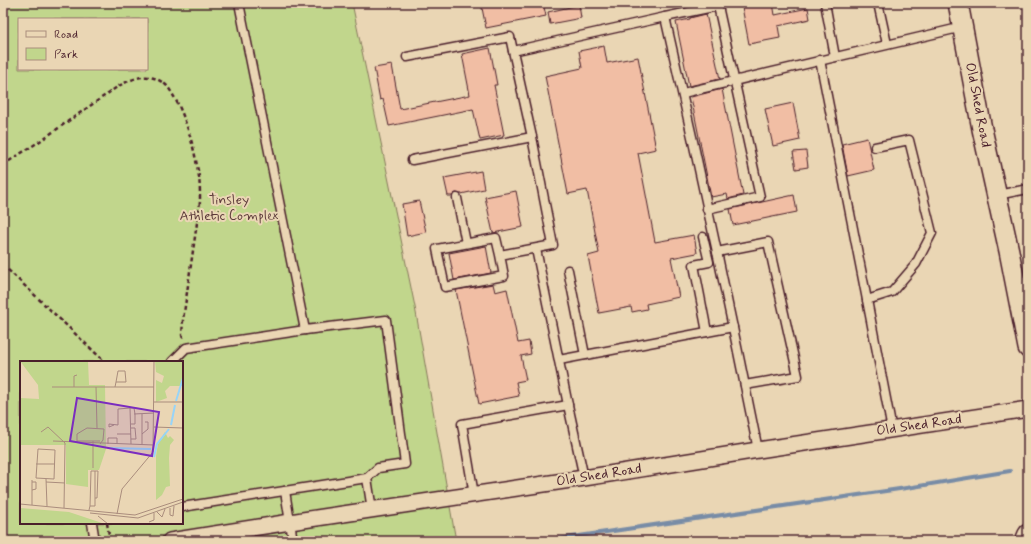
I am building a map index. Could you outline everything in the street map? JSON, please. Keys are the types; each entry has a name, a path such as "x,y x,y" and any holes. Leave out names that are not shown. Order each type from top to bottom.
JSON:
{"street":[{"name":"Old Shed Road","path":"958,3 982,129 1009,251 1028,348"},
{"name":"Old Shed Road","path":"170,541 1028,409"},
{"path":"1024,541 1028,534"}],"lane":[{"path":"239,3 305,330"},
{"path":"825,3 835,57"},
{"path":"878,3 887,44"},
{"path":"513,51 720,5 734,80 760,197 707,209"},
{"path":"665,17 683,93 758,450"},
{"path":"683,93 963,27"},
{"path":"407,57 510,37 532,137 553,245 500,255"},
{"path":"820,60 892,430"},
{"path":"412,160 532,137"},
{"path":"867,300 892,292 916,264 932,233 909,140 875,147"},
{"path":"997,195 1028,189"},
{"path":"457,198 466,243"},
{"path":"704,237 709,262 694,265 707,332"},
{"path":"496,238 500,255 504,276 445,287 438,249 496,238"},
{"path":"717,252 768,242 798,376 745,385"},
{"path":"536,249 584,478"},
{"path":"568,270 585,355"},
{"path":"173,361 186,348 305,330 386,320 405,464 378,468 367,478 183,507"},
{"path":"559,360 733,327"},
{"path":"474,495 462,424 568,405"},
{"path":"367,478 372,510"},
{"path":"285,491 293,541"},
{"path":"92,524 95,541"}],"path":[{"path":"3,165 128,81 140,77 149,77 155,78 166,85 179,107 188,131 198,166 200,188 200,202 182,327 182,335 186,348"},
{"path":"3,265 104,361"},
{"path":"107,524 110,541"}],"green space":[{"name":"Tinsley Athletic Complex","path":"3,3 352,3 415,307 456,541 3,541"}],"building":[{"path":"481,3 543,3 546,16 486,28"},
{"path":"762,3 773,3 775,15 808,8 810,19 778,26 780,38 749,44 742,7"},
{"path":"579,5 581,18 550,24 548,12"},
{"path":"706,14 720,79 689,86 676,22"},
{"path":"604,46 607,63 638,57 656,149 638,153 655,242 694,235 697,253 671,258 679,297 646,304 647,309 632,312 631,307 599,313 588,256 599,253 587,190 568,194 545,76 582,68 579,51"},
{"path":"490,48 497,85 494,85 504,135 480,140 473,109 389,126 383,99 380,100 374,68 392,65 400,109 470,95 462,54"},
{"path":"722,89 743,195 728,199 727,194 711,197 691,97"},
{"path":"793,103 800,140 773,146 765,109"},
{"path":"867,138 874,170 848,176 842,144"},
{"path":"806,151 808,167 796,169 793,152"},
{"path":"481,171 484,189 461,194 456,193 452,196 448,196 444,178"},
{"path":"516,191 523,227 493,233 485,197"},
{"path":"794,195 797,212 733,225 730,209"},
{"path":"419,201 426,232 407,236 402,204"},
{"path":"486,246 491,273 454,280 449,253"},
{"path":"493,284 495,292 507,289 518,343 529,341 531,354 521,356 526,380 516,382 519,396 479,404 456,290"}],"waterway":[{"path":"545,541 913,487 1010,471"}]}
